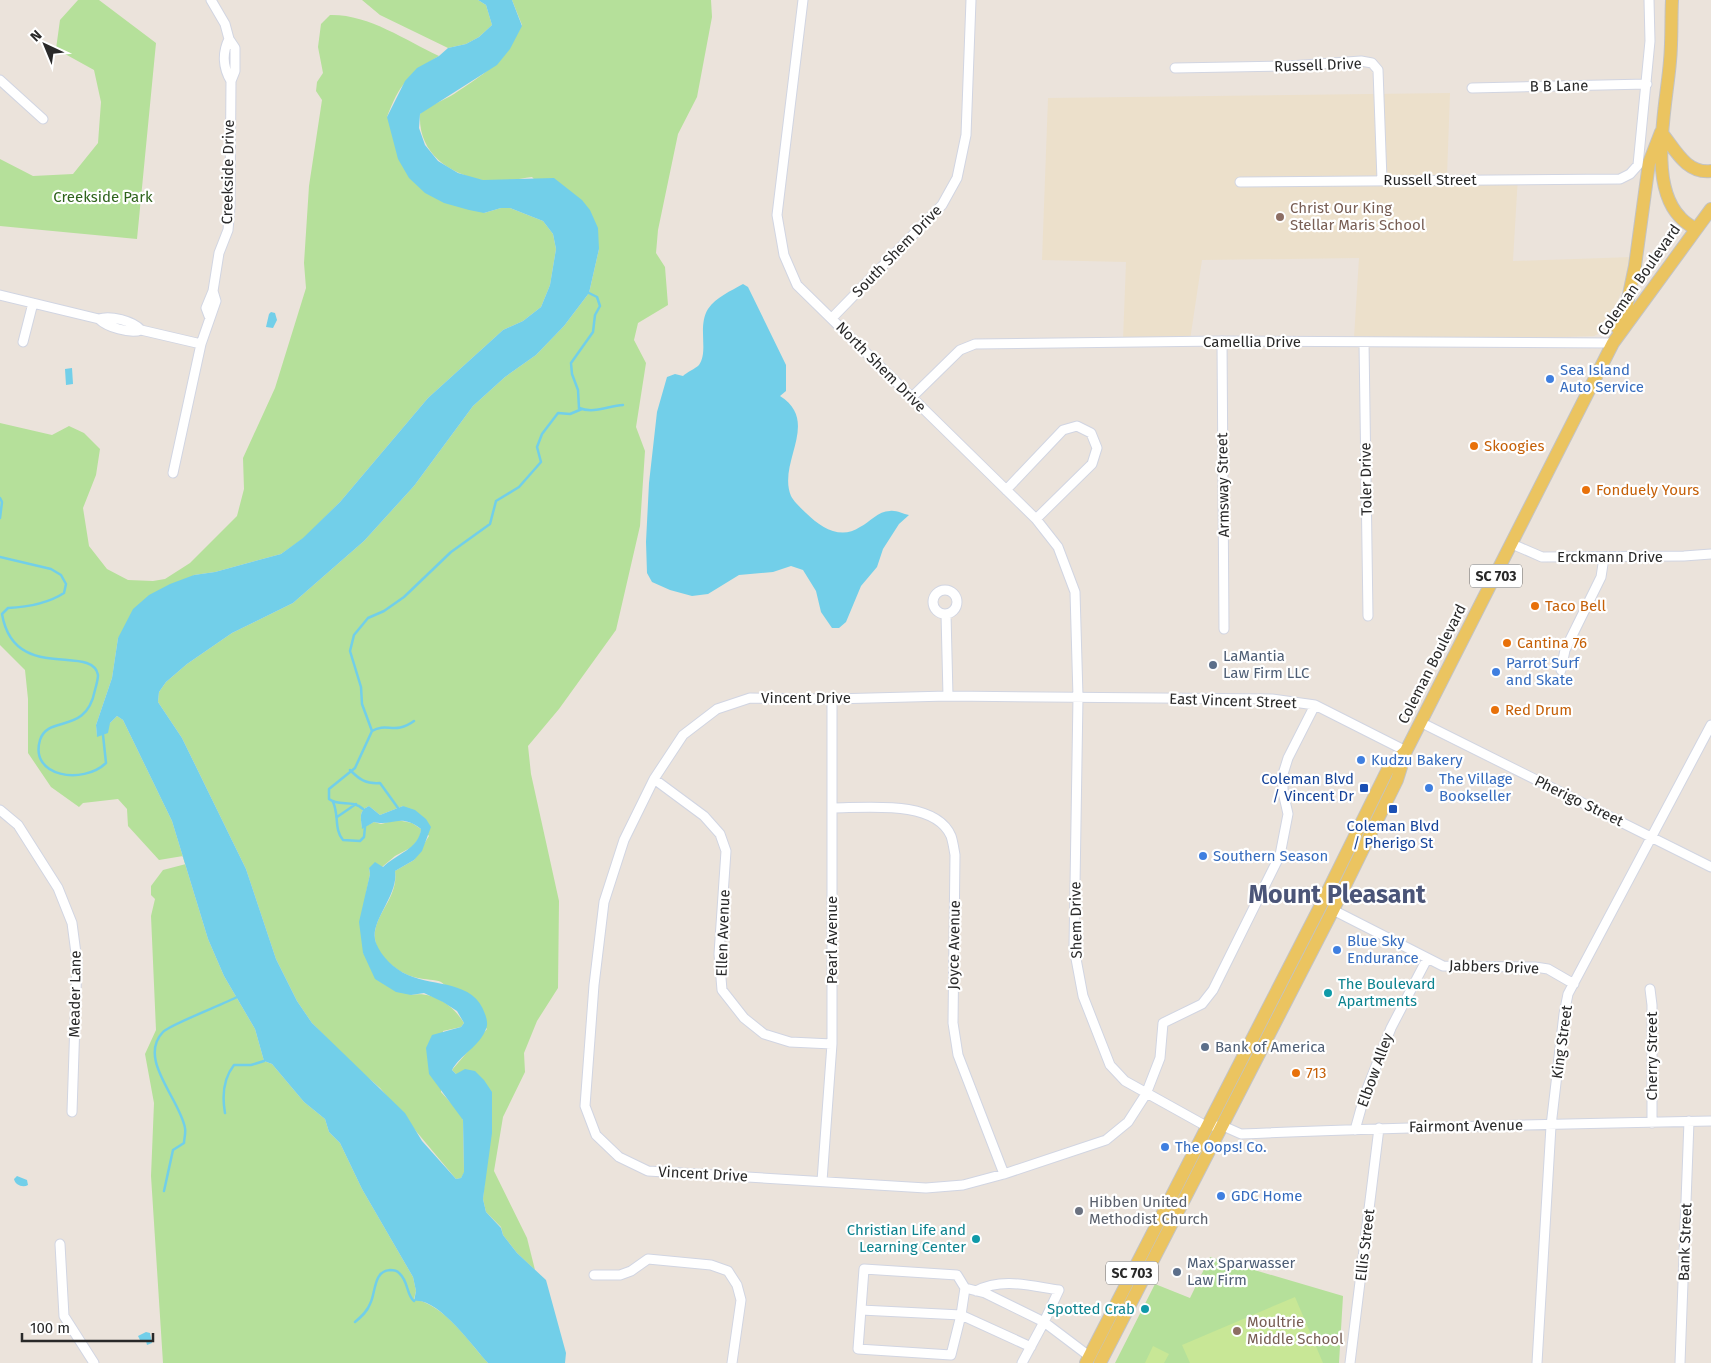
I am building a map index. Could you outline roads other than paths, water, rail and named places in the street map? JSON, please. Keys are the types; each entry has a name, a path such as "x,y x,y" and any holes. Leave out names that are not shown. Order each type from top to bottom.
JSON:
{"main road":[{"path":"1672,0 1670,62 1661,132 1664,178 1669,198 1680,217 1695,229"},
{"path":"1661,132 1687,166 1700,171 1711,171"},
{"path":"1613,343 1627,304 1635,266 1649,163 1661,132"},
{"name":"SC 703","path":"1695,229 1711,209"},
{"name":"Coleman Boulevard","path":"1092,1361 1170,1228 1223,1126 1397,780 1406,751 1420,722 1613,343 1695,229"},
{"name":"Coleman Boulevard","path":"1092,1361 1206,1126 1389,767 1406,751"},
{"path":"1223,1126 1226,1103 1252,1048 1261,1021"},
{"path":"1170,1228 1174,1209 1202,1154 1206,1126"}],"street":[{"name":"Creekside Drive","path":"173,473 201,344 209,316 206,308 213,291 219,253 228,230 230,207 230,81 235,71 235,48 229,39 225,24 211,0"},
{"name":"North Shem Drive","path":"803,0 777,216 784,255 797,285 1036,519 1058,547 1076,592 1078,697"},
{"name":"South Shem Drive","path":"832,318 942,205 957,178 966,135 971,0"},
{"path":"1647,84 1650,41 1649,0"},
{"name":"Russell Drive","path":"1176,68 1289,66 1361,60 1372,63 1378,70 1382,180"},
{"path":"0,80 43,120"},
{"name":"B B Lane","path":"1472,88 1647,84"},
{"name":"Russell Street","path":"1240,182 1620,179 1630,174 1638,165 1647,84"},
{"path":"0,295 99,319 106,317 137,325 142,330 201,344"},
{"path":"23,342 34,303"},
{"name":"Camellia Drive","path":"912,398 960,350 975,344 1222,341 1613,343"},
{"name":"Armsway Street","path":"1222,341 1224,629"},
{"name":"Toler Drive","path":"1364,342 1368,616"},
{"path":"1006,490 1063,430 1077,426 1091,433 1097,448 1092,464 1036,519"},
{"name":"Erckmann Drive","path":"1512,544 1542,557 1711,554"},
{"path":"1561,670 1565,650 1601,577 1602,557"},
{"path":"946,614 948,696"},
{"name":"Vincent Drive","path":"1078,697 750,698 717,709 683,735 654,779 624,840 604,902 594,985 585,1106 596,1135 619,1157 648,1170 926,1188 963,1185 1004,1174 1106,1140 1128,1122 1146,1094 1160,1058 1163,1023 1202,1004 1213,990 1280,855 1288,814 1283,792 1283,774 1288,758 1315,705"},
{"name":"East Vincent Street","path":"1078,697 1272,699 1315,705 1406,751"},
{"name":"Shem Drive","path":"1078,697 1074,948 1083,996 1110,1065 1125,1082 1206,1126 1223,1126"},
{"name":"Pearl Avenue","path":"822,1181 832,1044 832,699"},
{"name":"Pherigo Street","path":"1420,722 1711,867"},
{"name":"King Street","path":"1537,1363 1551,1126 1564,1014 1574,984 1711,725"},
{"name":"Ellen Avenue","path":"654,779 704,816 720,834 726,851 719,954 722,990 744,1018 764,1034 790,1042 832,1044"},
{"name":"Joyce Avenue","path":"832,808 916,809 934,818 950,835 955,855 954,1024 958,1055 1004,1174"},
{"name":"Meader Lane","path":"0,810 18,825 58,888 68,908 72,923 77,961 72,1112"},
{"name":"Jabbers Drive","path":"1333,910 1437,964 1454,968 1534,966 1548,969 1574,984"},
{"name":"Elbow Alley","path":"1355,1130 1365,1094 1391,1028 1427,959"},
{"name":"Cherry Street","path":"1650,988 1652,1005 1652,1123"},
{"name":"Fairmont Avenue","path":"1223,1126 1241,1134 1379,1128 1551,1126 1711,1120"},
{"name":"Bank Street","path":"1680,1363 1689,1121"},
{"name":"Ellis Street","path":"1350,1363 1379,1128"},
{"path":"60,1244 64,1316 94,1363"},
{"path":"594,1275 620,1275 631,1271 648,1259 711,1266 728,1271 738,1285 741,1300 732,1363"},
{"path":"864,1269 957,1275 965,1288 961,1315 951,1355 858,1349 864,1269"},
{"path":"976,1291 989,1284 1004,1282 1059,1290 1022,1363"},
{"path":"965,1288 976,1291 1044,1322 1092,1361"},
{"path":"861,1310 961,1315 1031,1347"}],"water":[{"path":"478,0 512,0 522,26 510,49 497,65 420,114 419,128 425,145 438,161 458,173 483,180 554,178 582,200 590,210 598,228 599,249 589,293 564,326 536,355 505,377 473,406 414,486 364,541 293,603 232,633 187,664 166,682 159,692 158,702 182,738 246,869 276,959 297,1001 312,1023 405,1113 422,1141 456,1179 461,1178 464,1172 463,1120 429,1074 426,1048 432,1035 461,1027 464,1023 457,1011 443,1002 424,993 411,995 396,992 375,979 363,953 359,922 370,874 369,868 375,862 383,867 406,851 416,842 421,829 407,821 402,821 374,822 362,829 361,815 363,810 369,806 380,815 403,806 415,810 426,819 431,827 422,851 414,860 395,871 393,890 376,926 376,943 393,966 419,979 463,990 480,1003 485,1014 487,1026 483,1035 452,1070 456,1074 465,1069 475,1071 492,1092 492,1133 483,1199 486,1212 501,1228 503,1235 517,1253 546,1280 566,1353 565,1363 488,1363 444,1315 434,1307 423,1302 414,1301 416,1291 413,1277 362,1189 340,1143 329,1132 325,1119 304,1102 272,1064 264,1061 255,1029 224,976 208,939 172,821 123,720 117,716 110,723 108,733 97,737 96,725 112,678 118,638 133,609 149,595 170,584 194,575 215,572 281,554 303,538 340,502 428,398 503,330 523,321 541,307 550,285 556,249 553,234 543,221 510,208 501,208 484,213 469,210 444,203 425,193 409,178 398,159 387,117 405,81 417,68 439,56 448,48 466,44 479,37 492,25 486,5"},
{"path":"743,284 748,287 786,365 786,391 780,396 792,406 797,418 798,430 789,470 788,483 792,498 802,510 818,523 839,532 853,531 886,511 895,511 909,515 899,524 883,549 877,567 861,586 846,622 839,628 832,628 821,612 816,591 803,570 791,566 773,572 739,575 708,594 692,596 670,590 652,582 647,573 646,542 649,483 657,412 667,377 675,374 683,376 699,365 703,353 703,323 708,309 719,298"},
{"path":"271,312 275,313 277,320 273,328 266,327"},
{"path":"72,368 73,384 66,385 65,369"},
{"path":"17,1176 27,1180 28,1185 22,1186 18,1184 14,1179"},
{"path":"146,1332 150,1333 152,1343 147,1345 146,1341 141,1342 138,1336"}],"waterway":[{"path":"589,293 597,297 600,306 595,315 593,332 571,363 572,374 578,390 579,408 596,410 623,405"},
{"path":"363,809 355,804 337,803 329,799 329,789 355,768 372,731 362,704 361,687 350,651 354,635 368,618 384,611 404,597 451,552 490,524 496,501 519,487 541,462 537,447 542,434 558,413 570,414 582,409"},
{"path":"0,498 2,502 0,518"},
{"path":"0,557 51,569 61,575 66,584 64,593 51,600 30,606 8,608 2,614 9,635 21,649 36,656 82,662 93,666 98,675 90,704 84,714 44,732 40,740 39,753 42,762 60,774 84,774 96,770 106,763 103,735"},
{"path":"372,731 382,728 402,727 414,721"},
{"path":"350,770 364,781 380,783 398,808"},
{"path":"333,802 338,832 343,840 360,841 364,837 365,827"},
{"path":"337,817 356,804"},
{"path":"164,1191 173,1150 184,1143 185,1130 182,1117 157,1067 156,1043 167,1029 237,997"},
{"path":"225,1113 224,1088 230,1070 234,1065 251,1065 264,1061"},
{"path":"355,1322 367,1309 378,1278 385,1271 397,1271 403,1277 410,1296 414,1301"}],"place":[{"name":"Christ Our King Stellar Maris School","path":"1280,217"},
{"name":"Sea Island Auto Service","path":"1550,379"},
{"name":"Skoogies","path":"1474,446"},
{"name":"Fonduely Yours","path":"1586,490"},
{"name":"Taco Bell","path":"1535,606"},
{"name":"Cantina 76","path":"1507,643"},
{"name":"LaMantia Law Firm LLC","path":"1213,665"},
{"name":"Parrot Surf and Skate","path":"1496,672"},
{"name":"Red Drum","path":"1495,710"},
{"name":"Kudzu Bakery","path":"1361,760"},
{"name":"Coleman Blvd / Vincent Dr","path":"1364,788"},
{"name":"The Village Bookseller","path":"1429,788"},
{"name":"Coleman Blvd / Pherigo St","path":"1393,809"},
{"name":"Southern Season","path":"1203,856"},
{"name":"Blue Sky Endurance","path":"1337,950"},
{"name":"The Boulevard Apartments","path":"1328,993"},
{"name":"Bank of America","path":"1205,1047"},
{"name":"713","path":"1296,1073"},
{"name":"The Oops! Co.","path":"1165,1147"},
{"name":"GDC Home","path":"1221,1196"},
{"name":"Hibben United Methodist Church","path":"1079,1211"},
{"name":"Christian Life and Learning Center","path":"976,1239"},
{"name":"Max Sparwasser Law Firm","path":"1177,1272"},
{"name":"Spotted Crab","path":"1145,1309"},
{"name":"Moultrie Middle School","path":"1237,1331"}],"district":[{"name":"Mount Pleasant","path":"1337,895"}],"park label":[{"name":"Creekside Park","path":"103,197"}]}
